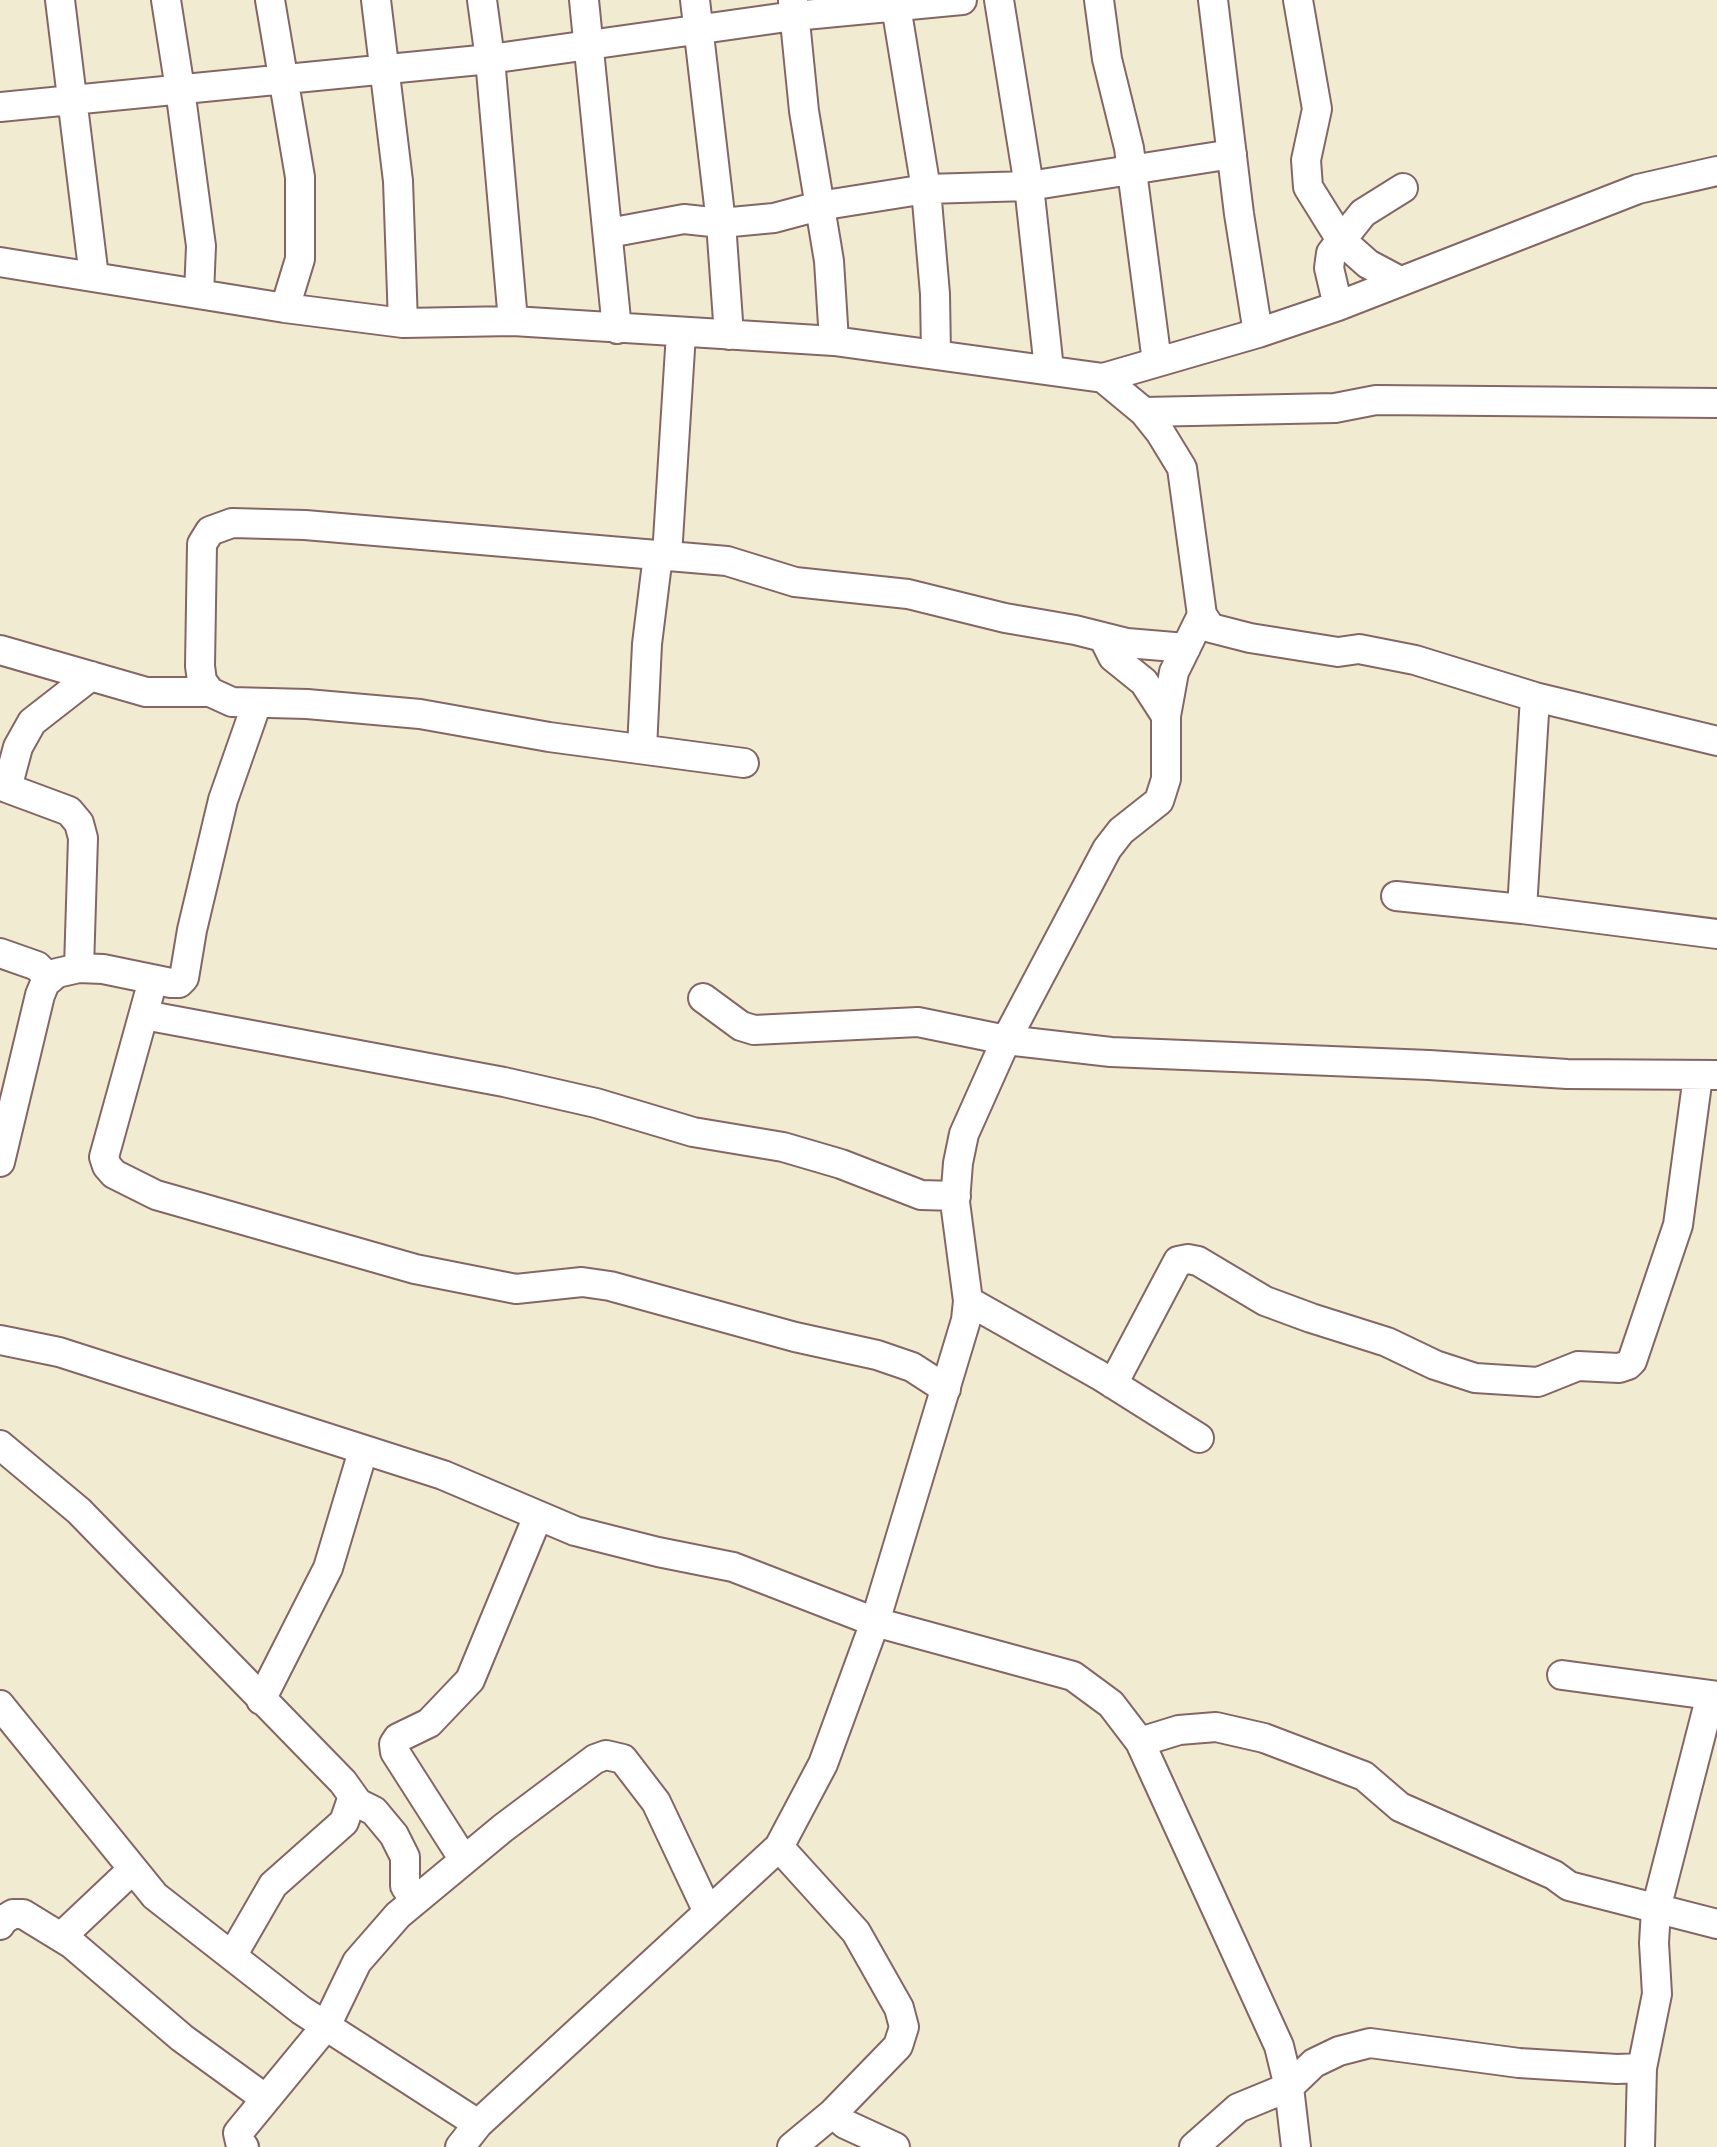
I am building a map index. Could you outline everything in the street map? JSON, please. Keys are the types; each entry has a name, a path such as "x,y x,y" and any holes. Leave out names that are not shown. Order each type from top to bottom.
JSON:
{"street":[{"path":"60,0 94,277"},
{"path":"166,0 201,246 199,294"},
{"path":"270,0 300,177 300,259 285,308"},
{"path":"376,0 398,181 403,323"},
{"path":"482,0 513,321"},
{"path":"584,0 617,329"},
{"path":"695,0 721,223 729,335"},
{"path":"0,107 490,59 700,30 793,8 962,0"},
{"path":"999,0 1029,186 1049,369"},
{"path":"1099,0 1107,59 1129,148 1157,362"},
{"path":"1213,0 1258,333"},
{"path":"1298,0 1317,109 1306,160 1308,187 1341,240 1368,264 1400,281"},
{"path":"895,4 926,189 935,294 936,354"},
{"path":"793,8 804,111 829,261 834,341"},
{"path":"609,233 684,219 721,223 774,218 819,206 926,189 1029,186 1232,154"},
{"path":"0,262 285,308 403,323 513,321 834,341 1103,378 1338,306 1638,189 1717,171"},
{"path":"1338,306 1329,268 1331,253 1363,213 1403,188"},
{"path":"642,749 647,644 662,556 681,333"},
{"path":"1103,378 1144,412 1182,468 1202,615 1211,628 1250,638 1338,652 1359,649 1415,660 1535,697 1717,741"},
{"path":"1144,412 1335,408 1376,400 1717,403"},
{"path":"210,692 202,681 200,666 202,544 210,531 232,523 305,525 727,561 795,582 908,594 1127,643 1186,648"},
{"path":"460,2147 478,2124 779,1847 823,1764 875,1622 966,1320 968,1301 956,1196 964,1134 1006,1040 1107,849 1121,831 1159,801 1166,779 1166,716 1174,672 1202,615"},
{"path":"1103,637 1113,657 1144,682 1166,716"},
{"path":"0,650 146,692 210,692 232,702 307,704 420,714 549,737 744,763"},
{"path":"79,968 83,838 79,823 69,811 4,788 18,747 32,722 91,676"},
{"path":"1522,909 1535,697"},
{"path":"0,1162 45,983 57,973 79,968 103,969 179,983 184,978 192,930 223,800 257,703"},
{"path":"1396,896 1717,934"},
{"path":"0,953 37,966 50,979"},
{"path":"153,980 104,1157 114,1174 156,1195 415,1269 516,1289 582,1282 610,1286 795,1337 877,1355 912,1367 946,1389"},
{"path":"703,998 741,1026 754,1030 918,1022 1006,1040 1111,1052 1567,1074 1708,1076 1678,1225 1632,1361 1628,1365 1619,1368 1578,1366 1538,1382 1475,1378 1435,1365 1366,1334 1265,1301 1198,1261 1188,1259 1178,1261 1113,1384"},
{"path":"144,1015 504,1082 611,1107 693,1132 783,1147 841,1164 921,1195 956,1196"},
{"path":"968,1301 1113,1384 1199,1438"},
{"path":"0,1340 59,1352 443,1475 575,1531 733,1567 875,1622 1073,1676 1111,1704 1140,1742 1279,2046 1289,2087 1296,2147"},
{"path":"0,1445 79,1511 343,1782 358,1803 374,1811 394,1835 405,1857 405,1886 415,1900"},
{"path":"261,1700 328,1568 363,1451"},
{"path":"464,1860 395,1752 394,1744 398,1738 429,1723 470,1680 538,1516"},
{"path":"1562,1675 1714,1696 1656,1909 1657,1994 1642,2068 1640,2147"},
{"path":"0,1705 9,1734 155,1896 326,2026 478,2124"},
{"path":"1140,1742 1179,1730 1216,1727 1264,1738 1364,1776 1400,1807 1529,1864 1569,1886 1717,1924"},
{"path":"244,2147 238,2133 326,2026 357,1962 398,1915 595,1759 606,1755 623,1759 656,1802 708,1912"},
{"path":"232,1956 273,1885 344,1822 353,1796"},
{"path":"779,1847 856,1932 899,2008 904,2027 898,2046 833,2113 792,2147"},
{"path":"61,1937 133,1869"},
{"path":"0,1925 13,1914 23,1914 61,1937 182,2038 266,2099"},
{"path":"1194,2147 1238,2108 1289,2087 1314,2063 1339,2051 1370,2043 1519,2063 1642,2068"},
{"path":"833,2113 845,2124 895,2147"}]}
